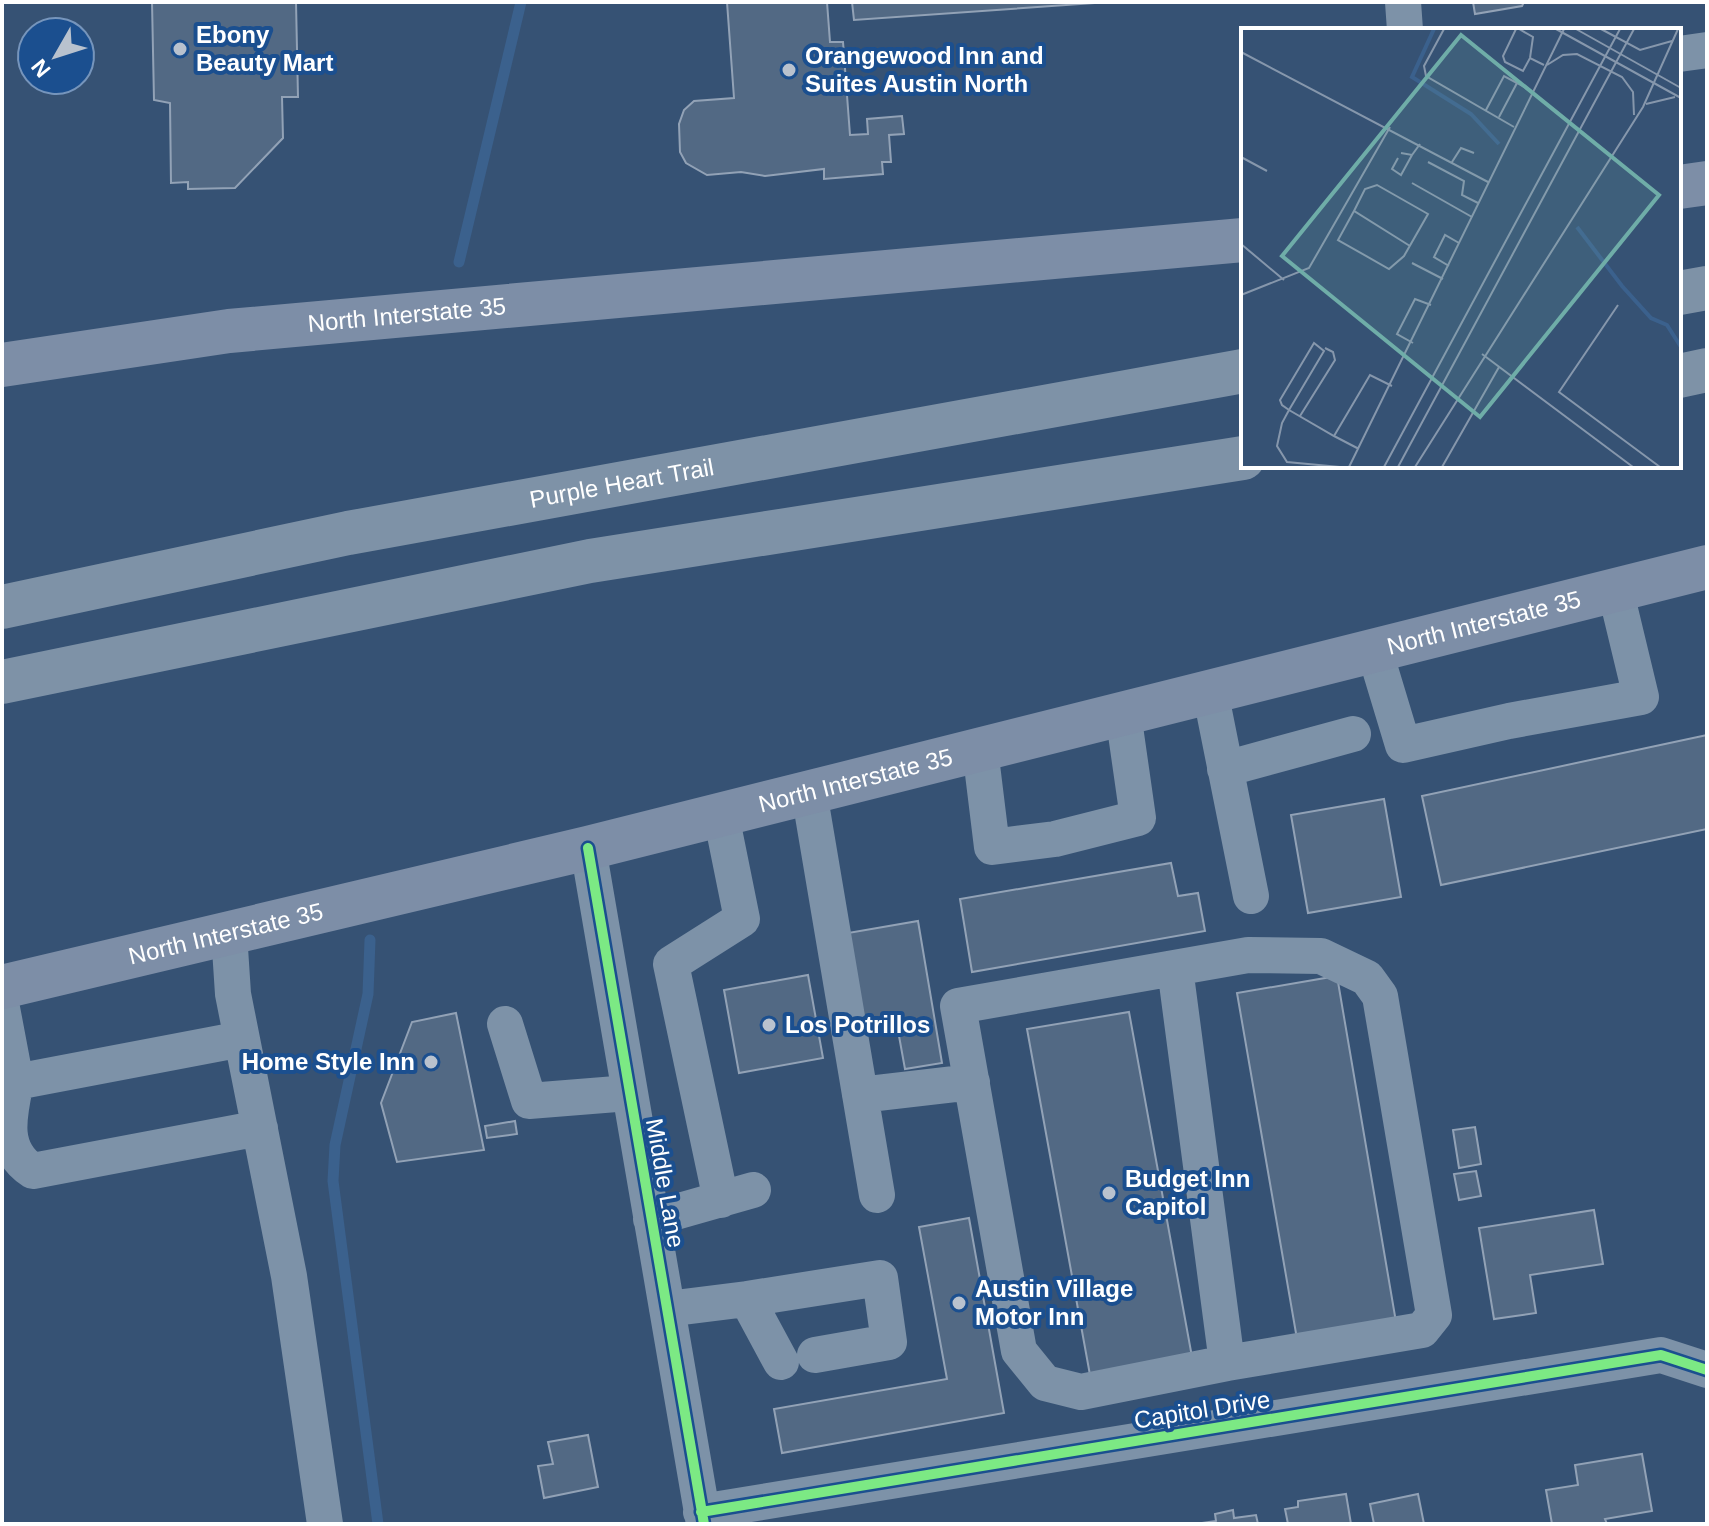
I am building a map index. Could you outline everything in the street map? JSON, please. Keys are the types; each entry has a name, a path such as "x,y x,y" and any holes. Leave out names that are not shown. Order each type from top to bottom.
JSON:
{"highway":[{"path":"1681,293 1707,288"},
{"path":"1681,376 1707,370"},
{"name":"Purple Heart Trail","path":"2,607 348,533 1241,371"},
{"path":"2,682 590,561 1241,458"}],"main road":[{"path":"1681,187 1707,183"},
{"name":"North Interstate 35","path":"2,365 229,331 1241,240"},
{"name":"North Interstate 35","path":"2,987 588,848 1707,567"}],"street":[{"path":"1403,2 1405,28"},
{"path":"1681,54 1707,50"},
{"path":"1374,649 1403,745 1509,721 1641,697 1615,589"},
{"path":"1210,691 1251,896"},
{"path":"980,749 992,847 1055,839 1138,818 1123,713"},
{"path":"1225,769 1353,734"},
{"path":"809,792 877,1195"},
{"path":"651,1219 737,1195 671,964 742,919 721,815"},
{"name":"Middle Lane","path":"588,848 703,1518"},
{"path":"229,933 233,994 289,1276 325,1524"},
{"path":"1248,955 1321,956 1367,978 1380,996 1434,1315 1422,1330 1227,1363 1081,1392 1045,1383 1019,1351 972,1082 958,1006 1248,955"},
{"path":"1175,968 1227,1363"},
{"path":"2,1008 16,1082 7,1130 20,1163 33,1171 260,1128"},
{"path":"505,1024 529,1101 629,1093"},
{"path":"16,1082 242,1039"},
{"path":"860,1095 972,1082"},
{"path":"667,1309 880,1278 889,1342 798,1358 747,1299"},
{"name":"Capitol Drive","path":"703,1518 1661,1355 1707,1370"}],"building":[{"path":"152,2 296,2 298,97 282,97 283,138 235,188 188,189 188,182 171,183 170,103 154,100"},
{"name":"Orangewood Inn and Suites Austin North","path":"727,2 827,2 830,42 843,42 850,135 868,134 867,119 902,116 904,134 889,135 891,162 882,162 883,174 824,179 824,169 765,176 741,172 707,175 686,163 680,152 679,124 684,110 694,101 734,98"},
{"name":"Orangewood Inn and Suites Austin North","path":"852,2 1109,2 854,20"},
{"path":"1473,2 1524,2 1522,6 1475,14"},
{"path":"1707,735 1707,829 1441,885 1422,796"},
{"path":"1384,799 1401,897 1308,913 1291,815"},
{"path":"1171,863 1178,896 1198,893 1205,931 972,972 960,899"},
{"path":"918,921 942,1063 905,1069 897,1025 865,1031 848,933"},
{"path":"808,975 823,1058 739,1073 724,990"},
{"path":"1337,976 1396,1322 1297,1339 1237,993"},
{"name":"Budget Inn Capitol","path":"1129,1012 1192,1357 1090,1375 1027,1029"},
{"name":"Home Style Inn","path":"456,1013 484,1150 397,1162 381,1103 412,1022"},
{"path":"515,1121 517,1134 487,1138 485,1126"},
{"path":"1475,1127 1481,1164 1459,1168 1453,1130"},
{"path":"1476,1171 1481,1196 1459,1200 1454,1174"},
{"path":"1594,1210 1603,1264 1530,1275 1536,1313 1494,1319 1479,1228"},
{"name":"Austin Village Motor Inn","path":"969,1218 1004,1413 782,1453 774,1409 947,1379 919,1227"},
{"path":"588,1435 598,1487 544,1498 538,1466 553,1464 548,1442"},
{"path":"1642,1454 1652,1511 1605,1519 1607,1524 1552,1524 1546,1490 1578,1485 1575,1465"},
{"path":"1346,1494 1351,1524 1288,1524 1285,1509 1298,1507 1298,1501"},
{"path":"1418,1494 1424,1524 1374,1524 1370,1504"},
{"path":"1233,1510 1234,1518 1256,1515 1258,1524 1195,1524 1216,1521 1215,1514"}],"waterway":[{"path":"459,262 521,2"},
{"path":"370,940 368,994 335,1145 333,1181 378,1524"}],"cycle path":[{"path":"588,848 704,1524"},
{"path":"701,1512 1661,1355 1707,1370"}],"place":[{"name":"Ebony Beauty Mart","path":"180,49"},
{"name":"Orangewood Inn and Suites Austin North","path":"789,70"},
{"name":"Los Potrillos","path":"769,1025"},
{"name":"Home Style Inn","path":"431,1062"},
{"name":"Budget Inn Capitol","path":"1109,1193"},
{"name":"Austin Village Motor Inn","path":"959,1303"}]}
